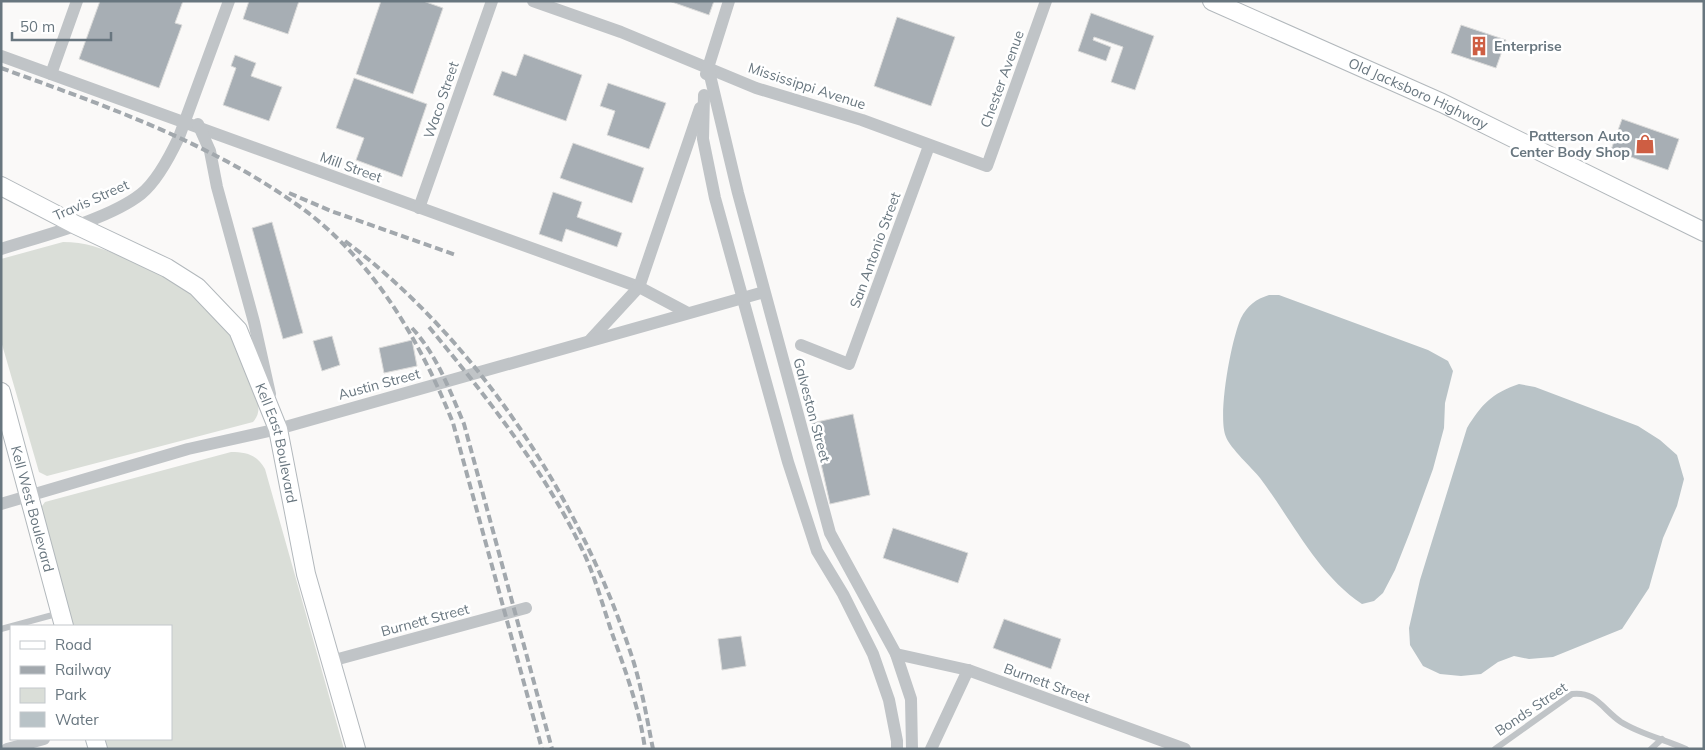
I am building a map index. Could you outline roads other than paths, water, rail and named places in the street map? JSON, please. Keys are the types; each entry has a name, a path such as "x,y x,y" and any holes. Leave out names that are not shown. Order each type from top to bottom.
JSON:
{"main road":[{"name":"Old Jacksboro Highway","path":"1212,1 1442,103 1704,232"},
{"name":"Kell East Boulevard","path":"1,186 76,225 167,268 196,287 221,310 238,330 278,429 306,574 356,749"},
{"name":"Kell West Boulevard","path":"1,392 63,620"}],"street":[{"path":"51,74 77,1"},
{"name":"Travis Street","path":"1,249 76,225 123,205 142,193 171,155 186,123 229,1"},
{"name":"Waco Street","path":"419,208 492,1"},
{"name":"Mississippi Avenue","path":"533,1 621,32 756,88 862,120 987,166"},
{"path":"729,1 708,67 704,95 703,139 715,198 788,462 816,551 843,594 872,654 888,700 897,749"},
{"name":"Chester Avenue","path":"987,166 1046,1"},
{"name":"Mill Street","path":"1,56 639,287 688,313"},
{"name":"Galveston Street","path":"708,67 764,292 830,533 896,654 911,699 912,749"},
{"path":"196,94 199,128 210,151 254,322 278,429"},
{"path":"591,339 639,287 704,95"},
{"name":"San Antonio Street","path":"801,345 849,364 929,146"},
{"name":"Austin Street","path":"1,504 188,448 278,429 591,339 764,292"},
{"name":"Burnett Street","path":"331,661 526,608"},
{"name":"Burnett Street","path":"896,654 968,670 1160,744 1185,749"},
{"path":"931,749 968,670"},
{"path":"7,749 40,740"}],"lane":[{"path":"29,625 63,620"},
{"name":"Bonds Street","path":"1495,749 1572,694 1583,693 1596,699 1621,722 1686,749"},
{"path":"1651,749 1662,739"}],"water":[{"path":"1269,295 1279,295 1428,350 1448,361 1453,371 1445,403 1444,428 1433,469 1395,570 1383,593 1374,601 1362,604 1332,578 1306,546 1260,478 1236,452 1226,437 1223,413 1224,396 1229,360 1237,329 1243,314 1249,307 1256,301"},
{"path":"1519,384 1535,387 1638,426 1660,440 1677,455 1684,479 1677,506 1663,538 1649,588 1622,629 1553,657 1529,659 1514,656 1498,662 1481,674 1461,676 1440,674 1423,666 1410,645 1409,628 1420,580 1467,428 1482,406 1501,391"}],"railway":[{"path":"1,68 153,126 227,161 296,204 323,225 348,248 370,274 409,331 440,392 453,423 542,749"},
{"path":"289,193 331,211 456,255"},
{"path":"345,241 394,281 439,326 482,376 520,429 555,484 585,542 611,601 633,660 653,749"},
{"path":"429,327 512,433 566,517 595,580 628,678 640,720 645,749"},
{"path":"412,328 436,362 464,424 552,749"}],"place":[{"name":"Enterprise","path":"1479,46"},
{"name":"Patterson Auto Center Body Shop","path":"1645,144"}]}
